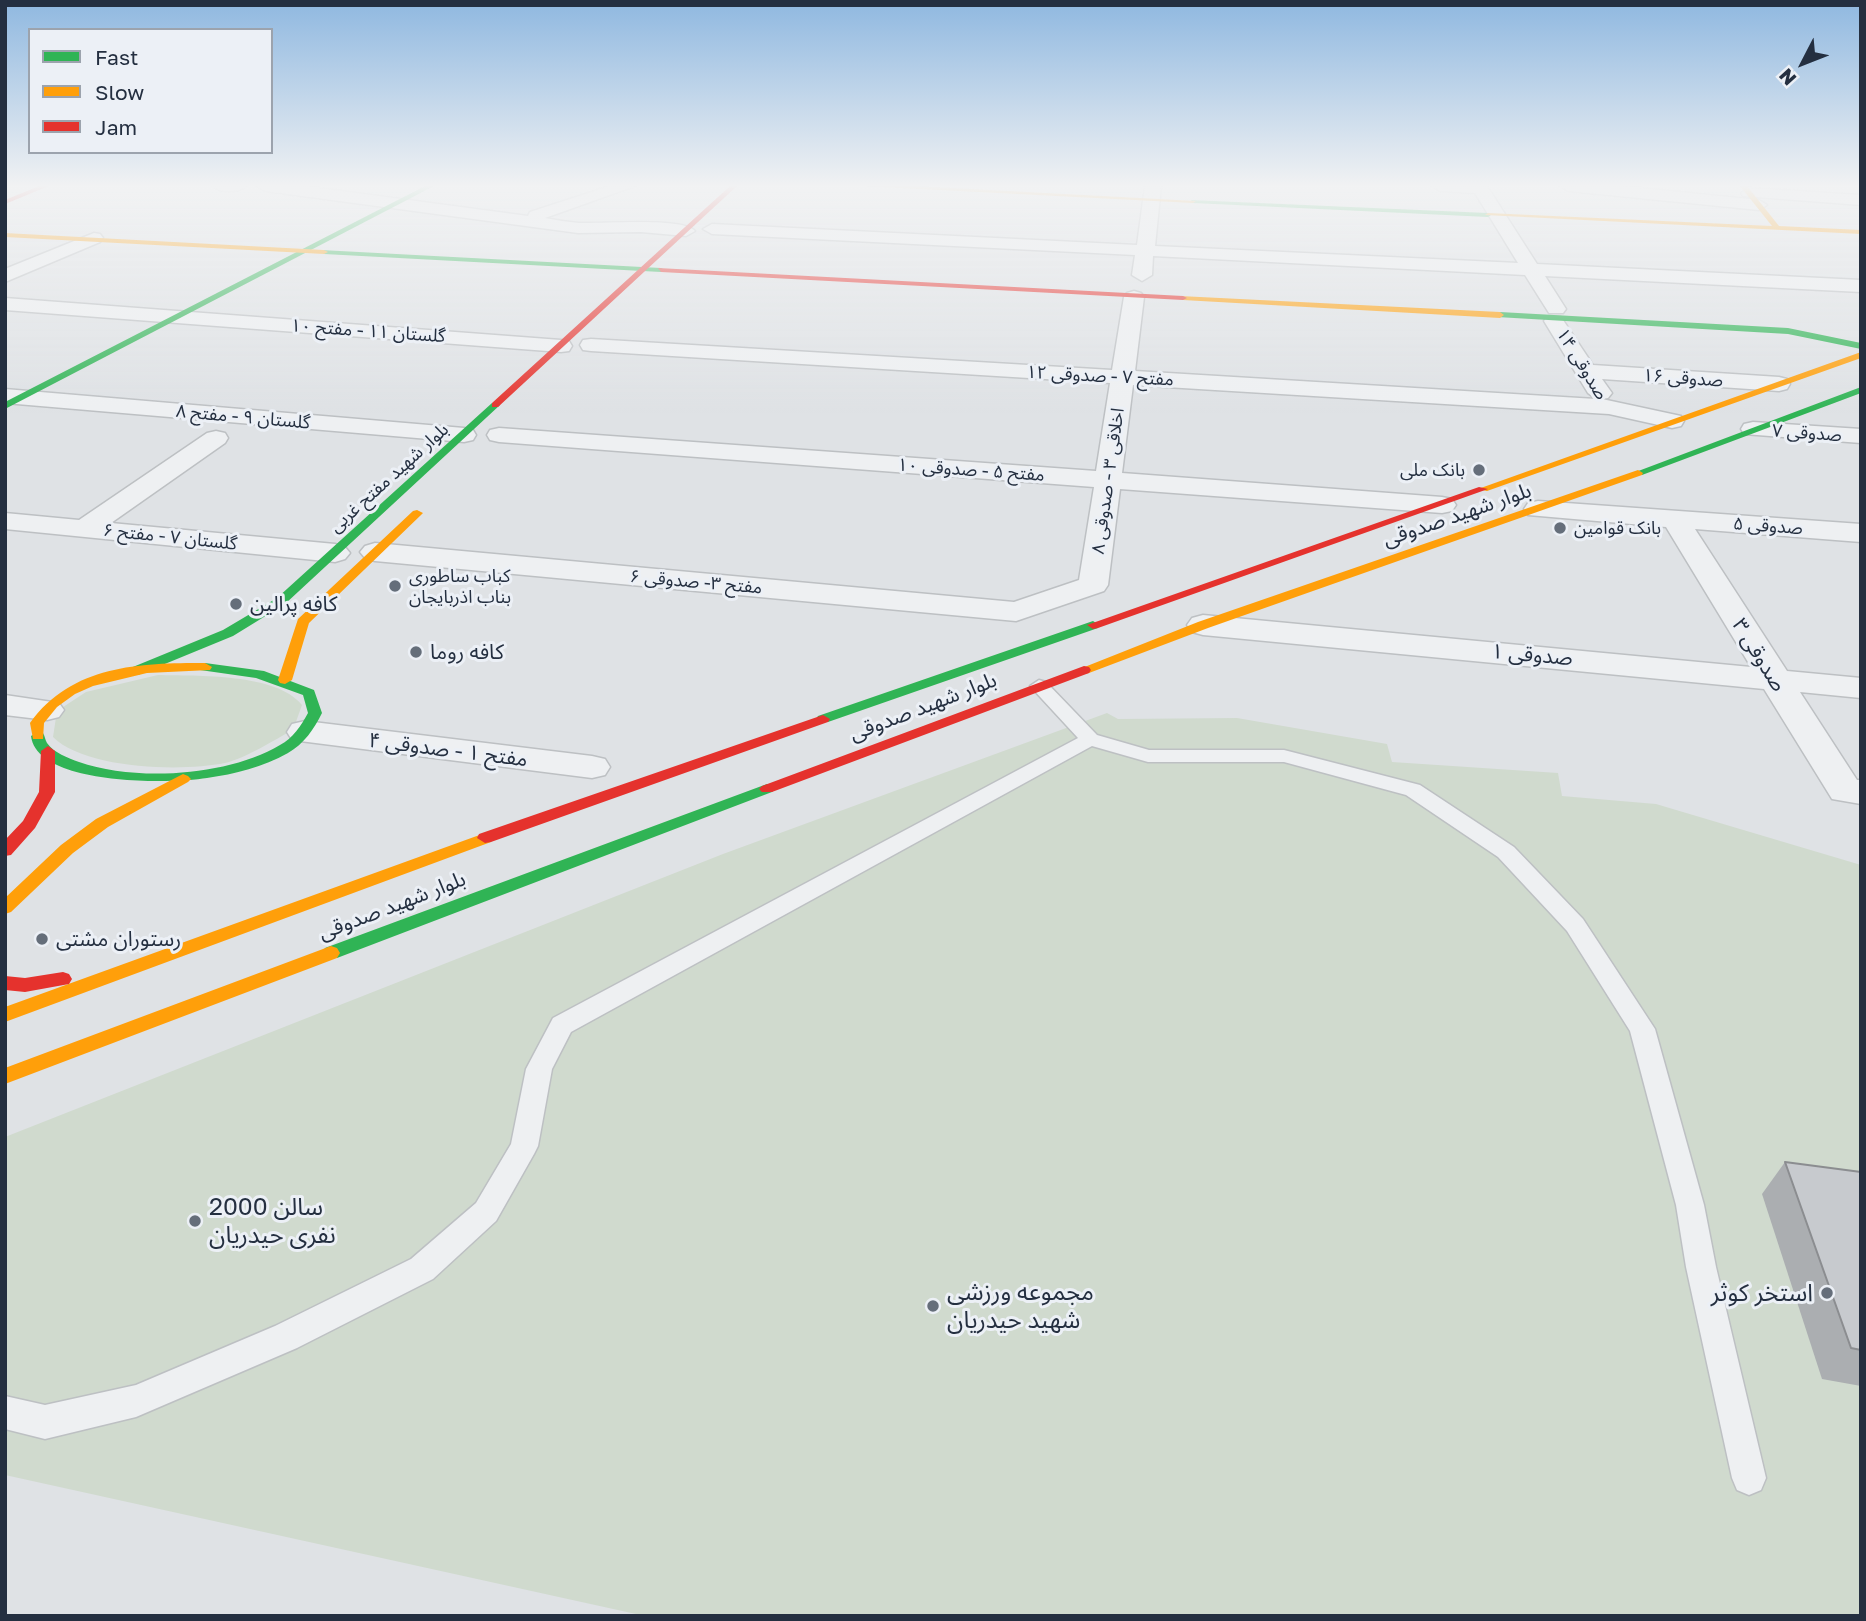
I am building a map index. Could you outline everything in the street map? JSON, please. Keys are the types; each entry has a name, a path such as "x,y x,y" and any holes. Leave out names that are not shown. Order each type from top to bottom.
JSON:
{"main road":[{"path":"11,400 285,262"},
{"path":"656,262 1810,330 1847,327"},
{"path":"631,282 655,283 664,262"},
{"name":"بلوار شهید مفتح غربی","path":"133,672 210,643 252,622 281,601 631,282 664,262"},
{"path":"587,349 609,327"},
{"path":"1810,330 1861,346"},
{"name":"بلوار شهید صدوقی","path":"5,1016 124,970 664,776 1442,505 1861,355"},
{"name":"بلوار شهید صدوقی","path":"5,1076 1203,625 1538,509 1861,390"},
{"path":"285,680 303,622 432,498"},
{"path":"185,667 230,668 251,670 285,680 309,693 314,702 315,713 305,732 280,750 241,766 192,774 141,777 94,771 58,759 39,743 37,723 57,700 81,688 133,672 185,667"},
{"path":"5,851 29,824 47,792 48,751"},
{"path":"5,908 67,849 102,822 192,774"},
{"path":"5,983 25,985 124,970"}],"street":[{"path":"5,276 39,262"},
{"name":"اخلاقی ۳ - صدوقی ۸","path":"1016,612 1093,585 1123,378 1144,262"},
{"path":"1362,262 1861,286"},
{"name":"صدوقی ۱۴","path":"1526,262 1609,407"},
{"name":"گلستان ۱۱ - مفتح ۱۰","path":"5,304 561,346"},
{"name":"مفتح ۷ - صدوقی ۱۲","path":"587,349 1609,407 1672,421"},
{"name":"صدوقی ۱۶","path":"1587,371 1779,384"},
{"name":"گلستان ۹ - مفتح ۸","path":"11,400 464,435"},
{"name":"صدوقی ۷","path":"1753,429 1861,436"},
{"name":"مفتح ۵ - صدوقی ۱۰","path":"502,432 1442,505"},
{"path":"85,528 216,438"},
{"name":"صدوقی ۵","path":"1538,509 1861,533"},
{"name":"صدوقی ۳","path":"1675,519 1773,678 1853,792"},
{"name":"گلستان ۷ - مفتح ۶","path":"5,521 335,553"},
{"name":"مفتح ۳- صدوقی ۶","path":"375,552 1016,612"},
{"name":"صدوقی ۱","path":"1203,625 1861,688"},
{"path":"5,705 47,710"},
{"name":"مفتح ۱ - صدوقی ۴","path":"305,732 592,767"}],"lane":[{"path":"1040,686 1090,739 1147,756 1284,757 1413,790 1506,852 1575,925 1642,1030 1690,1205 1701,1267 1749,1478"},
{"path":"5,1412 45,1422 136,1401 286,1338 422,1269 486,1212 524,1146 539,1069 562,1025 1090,739"},
{"path":"5,820 29,824"}],"shaded area":[{"path":"158,675 214,676 255,682 274,687 302,705 293,730 242,757 206,766 160,767 110,762 68,748 53,737 57,711 86,692"},
{"name":"مجموعه ورزشی شهید حیدریان","path":"1107,713 1118,719 1237,718 1387,744 1392,762 1558,773 1562,796 1656,804 1861,865 1861,1616 645,1616 5,1475 5,1137 723,854"}],"building":[{"path":"1785,1162 1861,1172 1861,1350 1851,1348"}],"traffic: fast":[{"path":"5,406 285,262"},
{"path":"505,262 661,270"},
{"path":"1500,315 1788,331 1861,346"},
{"path":"1638,473 1861,390"},
{"path":"133,672 228,633 281,601 495,405"},
{"path":"823,719 1093,625"},
{"path":"38,736 39,743 54,756 84,768 111,774 173,777 205,774 261,760 294,742 315,713 309,693 259,674 205,667"},
{"path":"331,953 767,789"}],"traffic: slow":[{"path":"1183,298 1500,315"},
{"path":"1483,489 1861,355"},
{"path":"1084,670 1203,625 1638,473"},
{"path":"285,680 303,622 417,513"},
{"path":"38,736 37,723 52,704 70,691 88,683 107,676 147,669 205,667"},
{"path":"5,908 67,849 102,823 183,779"},
{"path":"5,1015 485,838"},
{"path":"5,1076 331,953"}],"traffic: jam":[{"path":"495,405 651,262"},
{"path":"661,270 1183,298"},
{"path":"1093,625 1483,489"},
{"path":"767,789 1084,670"},
{"path":"485,838 823,719"},
{"path":"5,851 29,824 47,792 48,751"},
{"path":"5,983 25,985 63,979"}],"place":[{"name":"بانک ملی","path":"1479,470"},
{"name":"بانک قوامین","path":"1560,528"},
{"name":"کباب ساطوری بناب اذربایجان","path":"395,586"},
{"name":"کافه پرالین","path":"236,604"},
{"name":"کافه روما","path":"416,652"},
{"name":"رستوران مشتی","path":"42,939"},
{"name":"سالن 2000 نفری حیدریان","path":"195,1221"},
{"name":"استخر کوثر","path":"1827,1293"},
{"name":"مجموعه ورزشی شهید حیدریان","path":"933,1306"}]}
